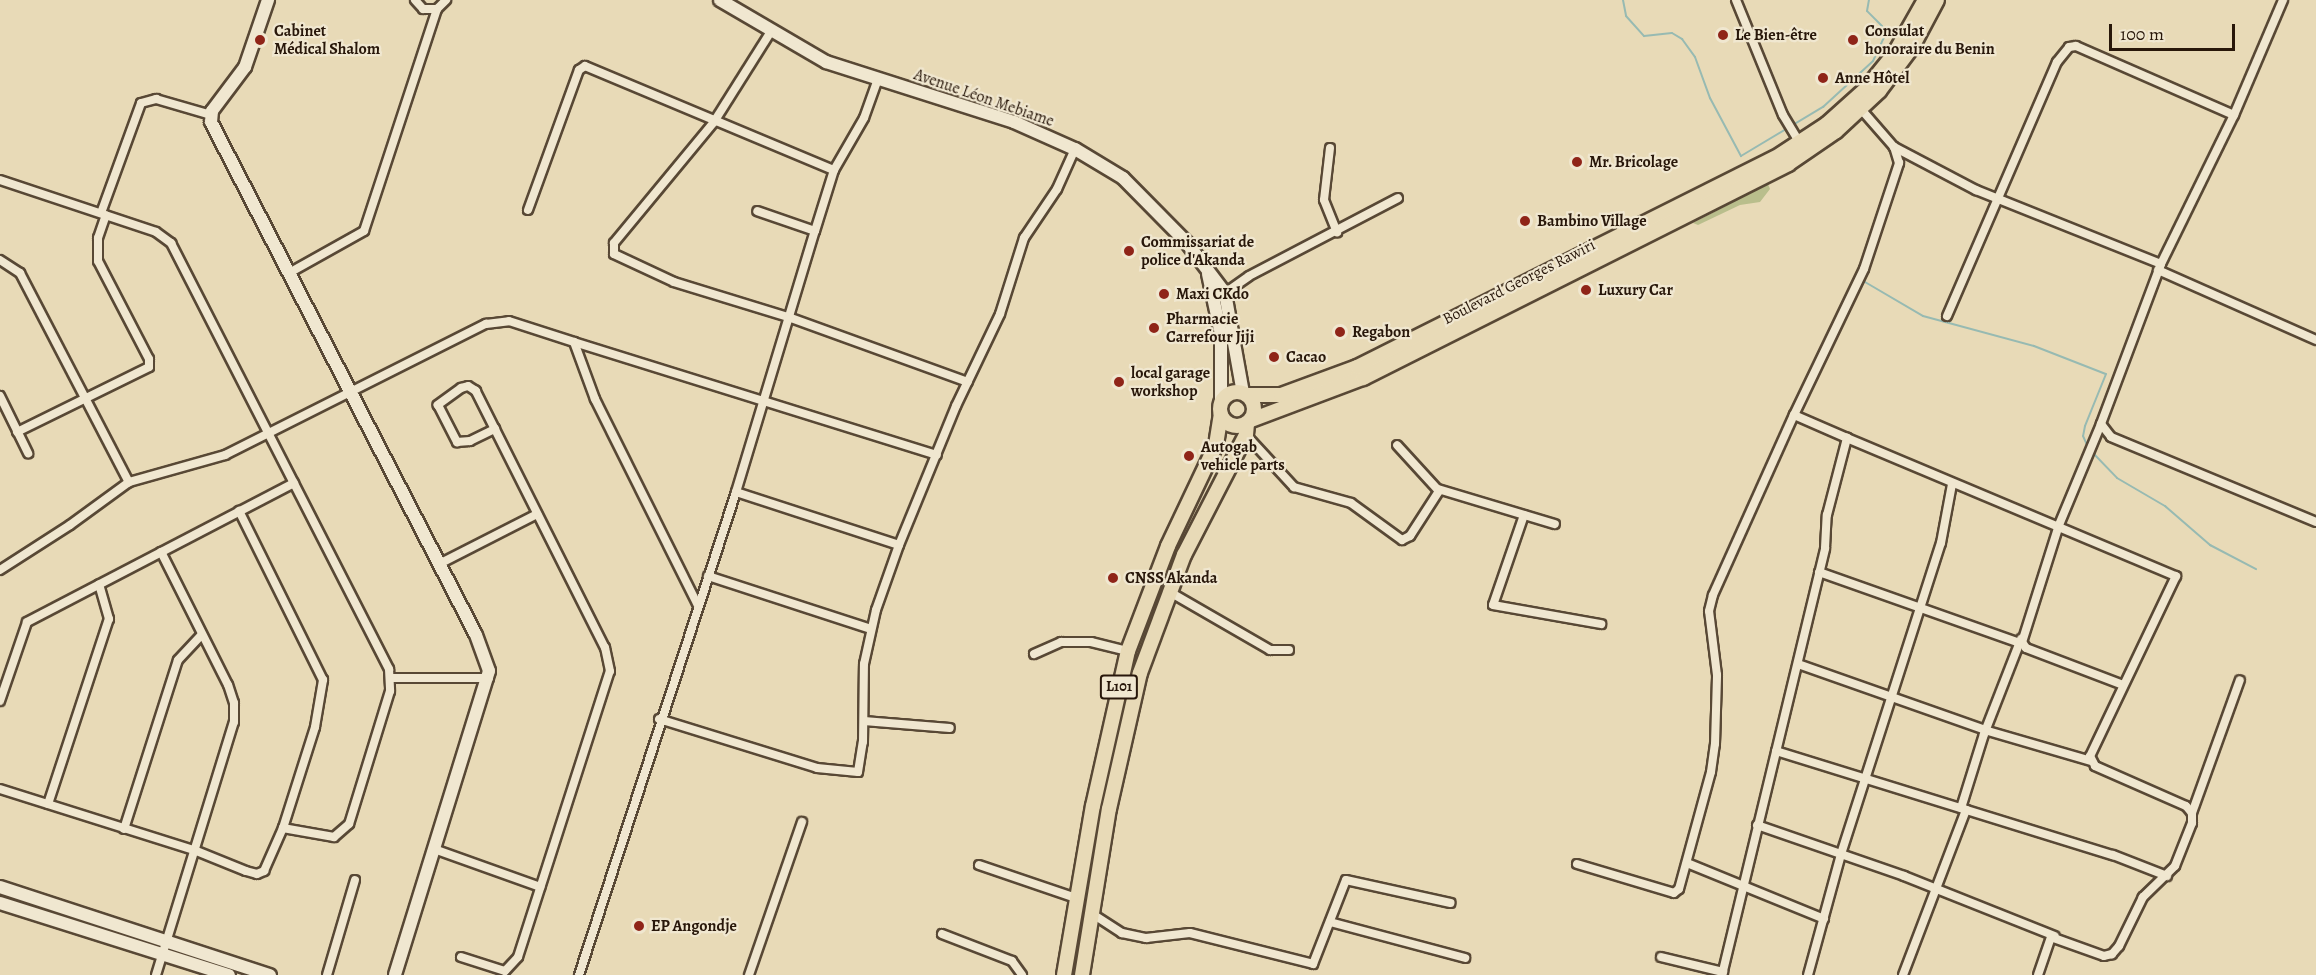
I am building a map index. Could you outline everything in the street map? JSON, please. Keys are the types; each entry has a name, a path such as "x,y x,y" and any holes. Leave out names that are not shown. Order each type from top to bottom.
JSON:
{"main road":[{"name":"Boulevard Georges Rawiri","path":"1245,394 1281,394 1350,370 1680,209 1793,133 1849,106 1878,75 1925,0"},
{"name":"Boulevard Georges Rawiri","path":"1248,426 1353,382 1678,222 1788,164 1861,109 1902,62 1937,0"},
{"path":"1229,394 1245,394 1254,407 1248,426 1234,426 1221,409 1229,394"},
{"name":"L101","path":"1064,975 1076,898 1128,651 1168,546 1216,446 1221,409"},
{"name":"L101","path":"1082,975 1091,913 1129,716 1168,591 1248,426"}],"street":[{"path":"211,115 245,67 268,0"},
{"path":"416,0 423,9 437,9"},
{"path":"289,273 364,231 437,9 446,0"},
{"name":"Avenue Léon Mebiame","path":"720,0 770,33 826,62 1014,122 1075,149 1140,192 1225,293"},
{"path":"733,0 740,12"},
{"path":"1736,0 1793,133"},
{"path":"1903,975 1936,890 1964,809 1985,730 2021,640 2059,525 2101,424 2160,267 2234,115 2283,0"},
{"path":"770,33 714,122 614,243 612,250 624,262 674,282 790,318 968,382"},
{"path":"1947,316 2057,62 2069,47 2076,46 2234,115"},
{"path":"528,210 583,67 834,170"},
{"path":"579,975 659,719 736,492 834,170 864,118 878,79"},
{"path":"17,432 137,375 150,363 98,261 98,238 141,103 156,99 211,115 350,393 476,635 489,678 395,975"},
{"path":"1861,109 1894,147 1999,199 2160,267 2316,340"},
{"path":"1577,864 1674,892 1687,862 1715,744 1717,675 1709,611 1713,595 1875,243 1897,175 1899,163 1894,147"},
{"path":"1330,148 1324,200 1337,233"},
{"path":"659,719 817,768 852,774 860,768 864,721 864,664 871,629 899,545 968,382 1000,314 1021,244 1057,189 1075,149"},
{"path":"0,180 156,232 171,243 392,678 346,829 334,837 324,837 284,828"},
{"path":"1245,394 1225,293 1249,276 1337,233 1398,198"},
{"path":"757,211 815,231"},
{"path":"0,260 20,273 129,482"},
{"path":"1207,269 1220,327 1221,409"},
{"path":"0,570 70,525 129,482 213,459 496,321 534,327 762,404 937,455"},
{"path":"574,342 595,399 698,606"},
{"path":"461,957 500,970 509,969 518,957 608,682 609,664 495,429 472,388 461,388 438,405 457,442 470,441 495,429"},
{"path":"0,396 28,453"},
{"path":"1794,415 1952,484 2059,525 2176,576 2123,686 2091,760"},
{"path":"2101,424 2111,437 2316,522"},
{"path":"1248,426 1293,487 1351,503 1402,540 1428,510 1438,489"},
{"path":"1661,957 1722,974 1798,664 1819,572 1827,515 1847,438"},
{"path":"1397,445 1438,489 1556,524"},
{"path":"0,701 27,622 294,483"},
{"path":"1808,975 1841,854 1941,543 1952,484"},
{"path":"736,492 899,545"},
{"path":"0,789 194,850 257,874 269,864 284,828 315,727 323,680 239,511"},
{"path":"439,564 537,514"},
{"path":"1524,515 1493,605 1601,624"},
{"path":"156,975 234,722 234,703 228,685 161,552"},
{"path":"1819,572 1918,609 2021,640 2026,648 2123,686"},
{"path":"708,576 871,629"},
{"path":"48,804 109,618 99,584"},
{"path":"1168,591 1270,650 1289,650"},
{"path":"124,829 178,660 202,634"},
{"path":"1034,654 1061,642 1091,642 1128,651"},
{"path":"1798,664 1985,730 2091,760 2192,813"},
{"path":"392,678 489,678"},
{"path":"1757,825 1841,854 2104,956 2112,954 2143,897 2167,876 2192,822 2192,813 2240,680"},
{"path":"864,721 950,728"},
{"path":"1776,751 2113,855 2167,876"},
{"path":"749,975 802,822"},
{"path":"434,849 540,886"},
{"path":"1687,862 1824,919"},
{"path":"978,865 1076,898"},
{"path":"327,975 355,880"},
{"path":"1091,913 1122,933 1146,938 1190,933 1313,964 1346,880 1451,903"},
{"path":"0,887 270,975"},
{"path":"0,903 229,975"},
{"path":"1330,922 1465,958"},
{"path":"942,934 1012,961 1022,975"},
{"path":"2038,975 2047,941 2055,936"}],"green space":[{"path":"1768,184 1770,189 1760,202 1740,205 1698,225 1693,223"}],"waterway":[{"path":"1623,0 1626,16 1644,36 1672,33 1682,39 1695,57 1710,98 1741,156 1823,107 1873,61 1884,37 1882,26 1867,11 1869,0"},
{"path":"1865,282 1923,316 2034,346 2106,374 2085,426 2083,436 2088,447"},
{"path":"2092,452 2117,478 2165,506 2210,545 2256,569"}],"place":[{"name":"Le Bien-être","path":"1723,35"},
{"name":"Cabinet Médical Shalom","path":"260,40"},
{"name":"Consulat honoraire du Benin","path":"1853,40"},
{"name":"Anne Hôtel","path":"1823,78"},
{"name":"Mr. Bricolage","path":"1577,162"},
{"name":"Bambino Village","path":"1525,221"},
{"name":"Commissariat de police d'Akanda","path":"1129,251"},
{"name":"Luxury Car","path":"1586,290"},
{"name":"Maxi CKdo","path":"1164,294"},
{"name":"Pharmacie Carrefour Jiji","path":"1154,328"},
{"name":"Regabon","path":"1340,332"},
{"name":"Cacao","path":"1274,357"},
{"name":"local garage workshop","path":"1119,382"},
{"name":"Autogab vehicle parts","path":"1189,456"},
{"name":"CNSS Akanda","path":"1113,578"},
{"name":"EP Angondje","path":"639,926"}]}
